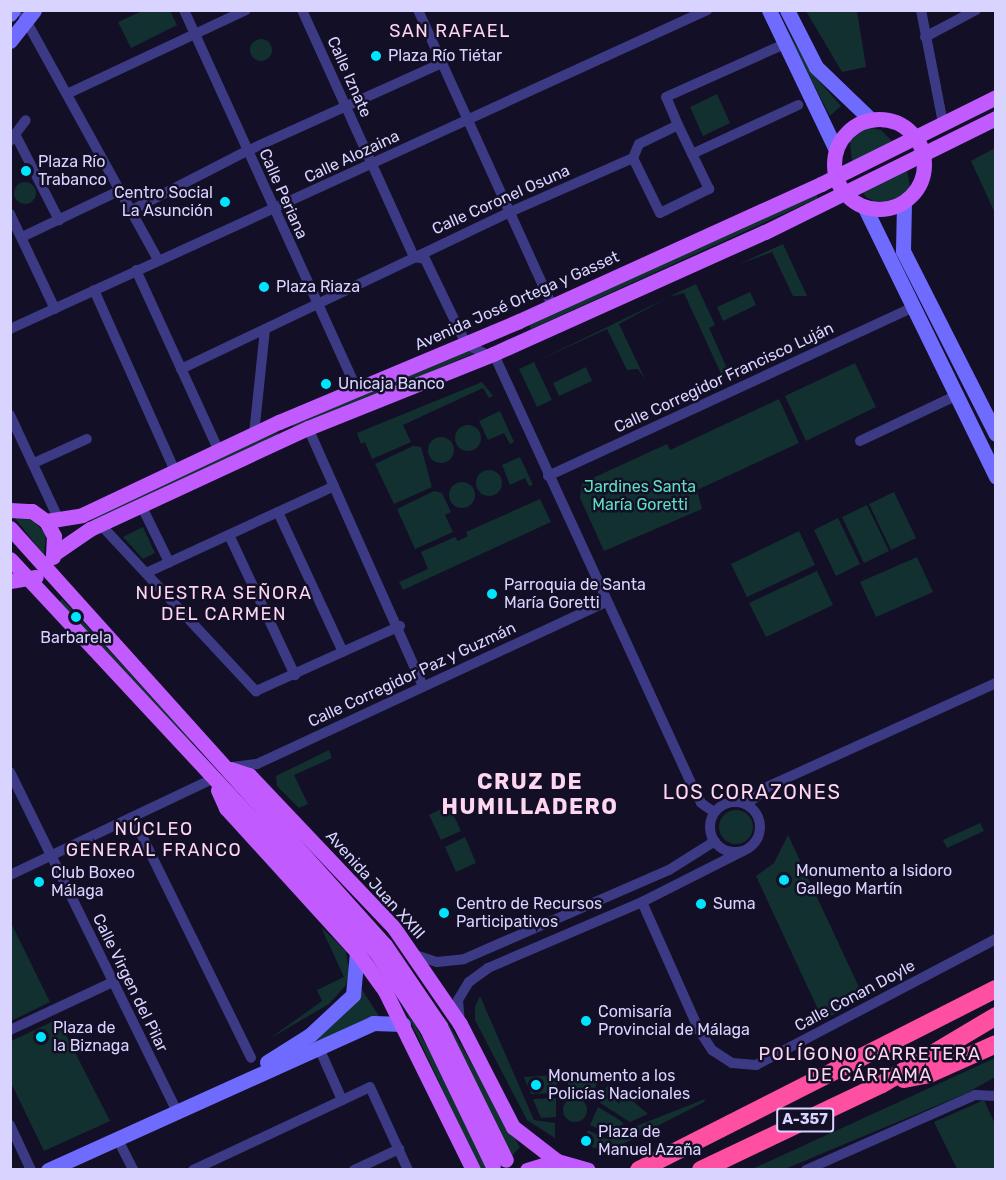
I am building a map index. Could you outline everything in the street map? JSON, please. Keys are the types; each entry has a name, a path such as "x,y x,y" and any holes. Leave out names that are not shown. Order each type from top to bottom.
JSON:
{"highway":[{"name":"A-357","path":"639,1170 996,989"},
{"name":"A-357","path":"700,1170 882,1084 935,1055 996,1016"},
{"path":"935,1055 996,1029"},
{"path":"882,1084 929,1074 996,1044"}],"main road":[{"path":"10,16 13,10"},
{"path":"769,10 787,43 836,150 836,177 845,194 865,208 996,477"},
{"path":"787,10 816,67 871,120"},
{"path":"10,41 31,14"},
{"name":"Avenida José Ortega y Gasset","path":"53,521 176,471 254,434 552,306 836,177 996,97"},
{"path":"10,581 30,581 45,571 55,553 100,525 141,505 308,428 493,354 845,194 996,118"},
{"path":"836,150 849,130 871,120 896,122 916,137 924,156 921,183 904,203 885,209 865,208"},
{"path":"904,203 903,251 996,434"},
{"path":"10,510 32,511 53,521 55,553"},
{"name":"Avenida Juan XXIII","path":"10,528 45,571 228,768 408,974 467,1077 499,1163 427,1029 397,981 344,915 213,779 10,559"},
{"path":"213,779 228,768"},
{"name":"Avenida Juan XXIII","path":"228,768 257,783 394,928 460,1024 513,1127 557,1161"},
{"name":"Avenida Juan XXIII","path":"213,779 226,808 357,952 403,1024 473,1170"},
{"path":"231,1085 310,1035 353,995 357,952"},
{"path":"48,1170 231,1085 373,1023 403,1024"},
{"path":"527,1170 557,1161 588,1170"}],"street":[{"name":"Calle Periana","path":"184,10 273,211 357,390"},
{"path":"69,93 246,10"},
{"name":"Calle Iznate","path":"302,10 414,257 425,258 466,344"},
{"path":"418,10 552,306"},
{"name":"Calle Alozaina","path":"10,329 158,260 273,211 706,10"},
{"path":"921,10 943,123"},
{"path":"925,37 976,10"},
{"path":"10,16 31,14 69,93 158,260"},
{"path":"633,158 660,213 709,189 666,97 787,43"},
{"path":"132,210 247,151 442,63"},
{"path":"692,154 798,105"},
{"path":"26,120 13,137 59,220"},
{"name":"Calle Coronel Osuna","path":"181,369 510,212 633,158 639,144 678,125"},
{"path":"22,237 121,190"},
{"path":"10,214 55,309"},
{"path":"136,270 219,451"},
{"path":"94,290 176,471"},
{"name":"Calle Corregidor Francisco Luján","path":"548,476 912,308"},
{"path":"254,434 265,330"},
{"path":"466,344 493,354 701,803 714,812"},
{"path":"860,441 955,396"},
{"path":"10,415 34,463 53,521"},
{"path":"308,428 400,626 423,686"},
{"path":"34,463 87,439"},
{"path":"146,573 334,486"},
{"path":"141,505 169,562"},
{"path":"278,512 343,652"},
{"path":"100,525 248,687 264,690 400,626"},
{"path":"229,535 295,675"},
{"name":"Calle Corregidor Paz y Guzmán","path":"228,768 257,764 606,602"},
{"path":"747,804 758,792 790,776 996,683"},
{"name":"Calle Virgen del Pilar","path":"10,772 176,1110"},
{"path":"10,875 213,779"},
{"path":"460,1024 458,1000 469,982 510,958 642,902 743,851 755,843 761,830 758,815 747,804 725,803 714,812 710,827 715,842 727,851 743,851"},
{"path":"138,828 251,1058"},
{"path":"412,954 446,962 511,938 669,870 715,842"},
{"name":"Calle Conan Doyle","path":"642,902 699,1030 712,1050 732,1063 756,1065 996,939"},
{"path":"510,958 506,949 511,938"},
{"path":"10,1030 113,982"},
{"path":"319,1048 342,1100"},
{"path":"193,1170 216,1165 370,1087 408,1170"},
{"path":"806,1170 975,1095 996,1096"},
{"path":"10,1125 30,1170"},
{"path":"117,1138 133,1170"},
{"path":"354,1170 399,1149"}],"green space":[{"path":"142,11 170,11 177,25 131,48 118,22"},
{"path":"776,11 813,74 841,106 830,116"},
{"path":"806,11 857,11 866,67 842,72"},
{"path":"261,39 269,42 272,50 269,58 261,61 253,58 250,50 253,42"},
{"path":"717,94 730,123 703,136 690,107"},
{"path":"866,127 881,130 892,141 852,162 850,141"},
{"path":"995,148 995,213 971,161"},
{"path":"907,170 910,186 897,202 883,206 866,197 862,191"},
{"path":"25,182 35,189 36,193 29,203 25,204 15,197 14,193 21,183"},
{"path":"816,194 818,198 531,329 529,325"},
{"path":"783,244 807,296 793,296 772,252 737,265"},
{"path":"696,284 715,325 709,328 730,375 723,378 684,293 668,297"},
{"path":"750,292 756,305 723,321 717,307"},
{"path":"667,298 619,324 645,379 638,369 627,370 607,329 537,361"},
{"path":"469,351 477,352 294,429 292,425"},
{"path":"534,362 552,400 537,407 519,369"},
{"path":"855,363 876,407 806,441 785,396"},
{"path":"586,367 592,381 559,396 553,383"},
{"path":"482,382 493,396 489,398 483,388 403,425 411,442 372,459 365,442 361,444 357,433"},
{"name":"Jardines Santa María Goretti","path":"779,399 799,443 697,490 702,509 604,551 580,498 582,483 667,444 670,450"},
{"path":"500,411 514,442 510,444 504,433 488,440 479,421"},
{"path":"468,425 477,429 481,438 477,447 468,451 459,447 455,438 459,429"},
{"path":"277,432 279,435 92,521 90,518"},
{"path":"441,437 450,441 454,450 450,459 441,463 432,459 428,450 432,441"},
{"path":"413,446 421,447 432,487 394,504 375,464"},
{"path":"520,457 533,485 529,486 525,478 510,485 502,465"},
{"path":"489,470 498,474 502,483 498,492 489,496 480,492 476,483 480,474"},
{"path":"462,482 471,486 475,495 471,504 462,508 453,504 449,495 453,486"},
{"path":"434,491 442,493 451,512 445,515 453,532 415,549 397,509"},
{"path":"894,492 916,538 891,550 869,504"},
{"path":"540,499 551,522 403,590 399,582 428,569 421,552 455,537 458,541 468,536 466,532"},
{"path":"867,505 889,551 864,563 842,517"},
{"path":"22,516 33,520 46,534 44,555 14,517"},
{"path":"838,518 860,564 836,576 814,530"},
{"path":"143,527 155,553 143,559 123,537"},
{"path":"799,531 815,565 747,597 731,564"},
{"path":"917,557 933,592 876,617 860,582"},
{"path":"817,571 833,605 766,637 749,603"},
{"path":"62,599 192,741 190,743 59,602"},
{"path":"329,750 332,758 294,775 308,804 299,808 277,786 276,776"},
{"path":"449,805 461,831 441,840 429,815"},
{"path":"736,810 748,815 753,827 748,839 736,844 724,839 719,827 724,815"},
{"path":"980,823 984,831 947,848 943,840"},
{"path":"788,835 864,998 823,1020 756,876 774,863"},
{"path":"465,837 476,863 456,872 445,847"},
{"path":"10,921 50,1002 11,1021 10,1021"},
{"path":"321,927 346,951 349,972 346,985 329,1004 269,1039 322,1001 317,990 344,977"},
{"path":"361,988 379,1016 290,1052"},
{"path":"480,996 534,1120 555,1123 555,1138 527,1120 475,1020 475,1006"},
{"path":"399,997 436,1062 487,1169 480,1169"},
{"path":"442,1012 520,1147 511,1157"},
{"name":"Plaza de la Biznaga","path":"58,1019 110,1121 44,1151 11,1083 11,1041"},
{"path":"995,1058 995,1077 967,1093 785,1169 750,1170"},
{"path":"557,1075 557,1093 531,1094 524,1077"},
{"path":"569,1076 597,1083 591,1099 567,1093"},
{"path":"607,1086 628,1097 648,1114 630,1122 600,1103"},
{"path":"556,1098 556,1117 541,1118 533,1099"},
{"path":"575,1098 583,1102 587,1110 583,1118 575,1122 567,1118 563,1110 567,1102"},
{"path":"705,1099 704,1102 638,1136 634,1127"},
{"path":"984,1100 995,1124 995,1169 957,1169 934,1122"},
{"path":"598,1107 624,1124 605,1132 590,1125"},
{"path":"630,1129 633,1139 609,1151 581,1145 588,1130 606,1139"}],"place":[{"name":"Plaza Río Tiétar","path":"376,56"},
{"name":"Plaza Río Trabanco","path":"26,171"},
{"name":"Centro Social La Asunción","path":"225,202"},
{"name":"Plaza Riaza","path":"264,287"},
{"name":"Unicaja Banco","path":"326,384"},
{"name":"Parroquia de Santa María Goretti","path":"492,594"},
{"name":"Barbarela","path":"76,617"},
{"name":"Monumento a Isidoro Gallego Martín","path":"784,880"},
{"name":"Club Boxeo Málaga","path":"39,882"},
{"name":"Suma","path":"701,904"},
{"name":"Centro de Recursos Participativos","path":"444,913"},
{"name":"Comisaría Provincial de Málaga","path":"586,1021"},
{"name":"Plaza de la Biznaga","path":"41,1037"},
{"name":"Monumento a los Policías Nacionales","path":"536,1085"},
{"name":"Plaza de Manuel Azaña","path":"586,1141"}],"district":[{"name":"SAN RAFAEL","path":"450,31"},
{"name":"NUESTRA SEÑORA DEL CARMEN","path":"224,604"},
{"name":"LOS CORAZONES","path":"752,792"},
{"name":"CRUZ DE HUMILLADERO","path":"530,794"},
{"name":"NÚCLEO GENERAL FRANCO","path":"154,840"},
{"name":"POLÍGONO CARRETERA DE CÁRTAMA","path":"870,1065"}]}
